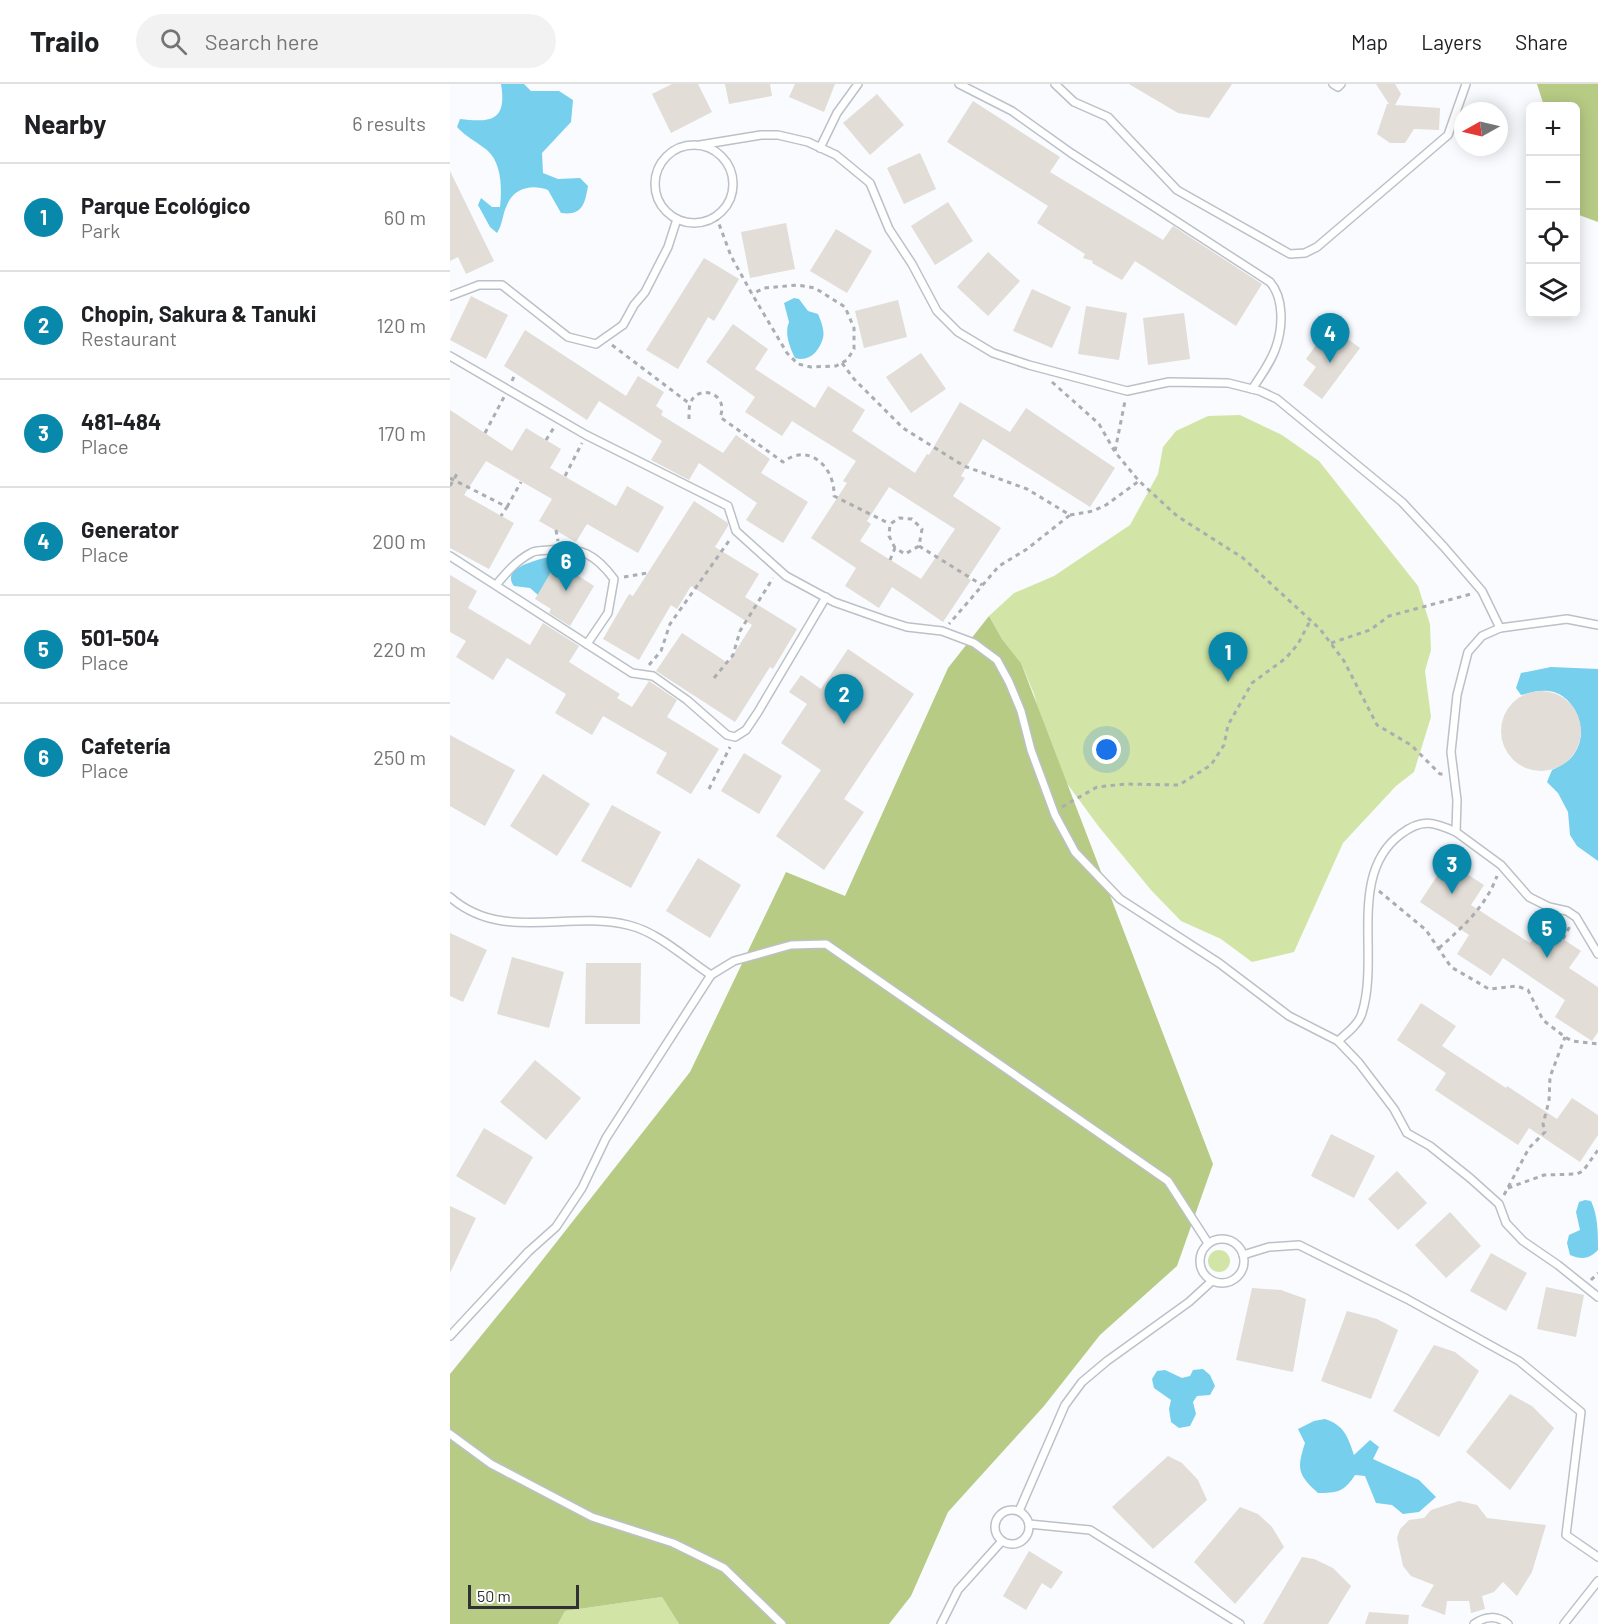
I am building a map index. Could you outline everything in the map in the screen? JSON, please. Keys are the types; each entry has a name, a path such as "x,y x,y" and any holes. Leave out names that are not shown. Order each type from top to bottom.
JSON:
{"lane":[{"path":"820,148 837,113 858,84"},
{"path":"959,84 1012,111 1071,153 1270,282 1278,291 1281,319 1278,338 1276,347 1252,389"},
{"path":"1055,84 1074,102 1108,117 1178,190 1290,254 1305,253 1317,247 1448,135 1466,84"},
{"path":"1333,84 1338,87 1341,84"},
{"path":"700,145 722,158 731,173 733,182 730,199 716,216 701,223 677,219 663,209 656,194 655,177 658,168 668,154 691,145 761,135 794,138 836,155 870,183 889,229 912,264 937,311 958,332 993,353 1126,391 1169,382 1228,383 1277,399 1402,502 1482,591 1500,628"},
{"path":"450,296 479,285 502,285 568,337 596,344 623,325 634,305 645,292 668,247 677,219"},
{"path":"450,357 586,435 729,506 736,531 786,576 826,597 885,620 907,627 936,631 974,643 997,660 1021,711 1031,750 1055,816 1075,852 1120,899 1219,963 1289,1016 1338,1041 1381,1091 1407,1133 1430,1146 1470,1178 1498,1204 1506,1223 1523,1240 1567,1271 1598,1297"},
{"path":"495,585 512,566 533,552 559,549 584,552 601,562 614,579 608,613 587,644"},
{"path":"450,555 632,673 653,676 687,700 727,735 735,737 746,730 758,712 826,597"},
{"path":"1456,832 1457,800 1452,776 1451,752 1457,695 1468,652 1482,636 1500,628 1567,619 1598,625"},
{"path":"1338,1041 1362,1015 1370,958 1370,883 1386,848 1414,825 1438,824 1456,832 1501,865 1529,897 1549,907 1567,911 1576,917 1598,954"},
{"path":"450,897 479,916 499,921 520,923 612,921 631,926 656,937 711,975"},
{"path":"450,1336 528,1252 556,1227 582,1188 606,1138 711,975 734,961 791,945 826,944 1168,1181 1208,1243"},
{"path":"1215,1240 1228,1240 1240,1248 1243,1255 1242,1269 1233,1280 1226,1283 1212,1281 1202,1270 1200,1263 1203,1249 1215,1240"},
{"path":"1243,1255 1269,1247 1299,1245 1407,1299 1519,1361 1581,1412 1566,1535 1598,1557"},
{"path":"1019,1511 1065,1405 1082,1382 1107,1361 1189,1302 1212,1281"},
{"path":"450,1434 491,1464 592,1517 672,1543 724,1568 782,1624"},
{"path":"1007,1510 1024,1514 1029,1524 1027,1536 1013,1544 1002,1541 994,1527 998,1516 1007,1510"},
{"path":"1029,1524 1090,1530 1240,1624"},
{"path":"941,1624 958,1590 1002,1541"},
{"path":"1564,1624 1598,1581"},
{"path":"1474,1624 1489,1617 1498,1618 1508,1624"}],"path":[{"path":"716,216 731,256 752,294 787,353 798,364 811,367 825,367 848,360 854,349 854,328 845,307 815,288 798,285 764,288 752,294"},
{"path":"604,339 690,404"},
{"path":"842,363 854,380 903,428 964,466 1027,489 1070,515"},
{"path":"485,433 515,374"},
{"path":"1048,379 1100,424 1115,452 1138,481 1177,516 1243,558 1320,629 1344,661 1377,725 1411,745 1440,774 1452,776"},
{"path":"1115,452 1126,391"},
{"path":"689,419 690,404 695,396 712,393 719,398 722,407 720,417 783,462 792,456 806,455 821,463 828,470 834,483 834,496 890,524"},
{"path":"565,476 586,435"},
{"path":"450,486 458,472"},
{"path":"452,479 507,507"},
{"path":"936,631 953,620 999,566 1027,549 1070,515 1093,512 1138,481"},
{"path":"501,516 521,482"},
{"path":"890,524 899,518 912,519 922,529 919,546"},
{"path":"890,524 889,536 895,548 904,554 919,546"},
{"path":"653,676 647,666 661,651 670,624 736,531"},
{"path":"919,546 982,585"},
{"path":"890,560 895,548"},
{"path":"714,678 733,654 740,631 778,569"},
{"path":"614,579 647,573"},
{"path":"1331,644 1370,630 1389,616 1482,591"},
{"path":"1055,816 1063,805 1097,787 1126,784 1179,785 1211,765 1224,745 1228,725 1252,683 1286,658 1298,644 1310,621"},
{"path":"709,789 735,737"},
{"path":"1439,948 1471,919 1487,898 1501,865"},
{"path":"1370,883 1426,930 1451,967 1489,989 1517,986 1528,990 1544,1020 1565,1037 1572,1041 1598,1044"},
{"path":"1498,1204 1529,1148 1545,1132 1550,1077 1565,1037"},
{"path":"1507,1189 1544,1175 1577,1174 1583,1171 1598,1150"}],"green space":[{"path":"1537,84 1598,84 1598,222 1580,215 1580,102 1543,102"},
{"path":"1240,415 1282,435 1319,461 1418,586 1430,624 1431,650 1425,671 1431,717 1414,772 1396,786 1343,843 1294,952 1252,962 1221,939 1181,921 1151,890 1099,827 1063,778 1044,733 1034,694 1021,663 1002,639 989,616 1014,593 1054,576 1130,525 1158,474 1163,447 1176,431 1208,416"},
{"path":"989,616 1002,639 1021,663 1213,1164 1177,1266 1100,1335 1044,1406 948,1512 911,1596 889,1624 679,1624 662,1597 565,1611 558,1624 450,1624 450,1374 690,1072 786,872 845,896 948,668"},
{"path":"1219,1250 1227,1253 1230,1261 1227,1269 1219,1272 1211,1269 1208,1261 1211,1253"},
{"path":"662,1597 679,1624 558,1624 565,1611"}],"water":[{"path":"501,84 524,84 531,91 559,91 573,100 571,122 542,153 543,173 558,179 580,178 588,186 582,207 568,213 561,213 548,190 536,187 524,188 510,199 497,233 490,227 478,205 481,198 492,207 500,207 501,184 496,162 487,150 457,127 460,119 481,120 495,116 502,105"},
{"path":"794,298 799,299 808,311 818,314 823,329 823,338 819,348 805,359 795,358 787,336 789,322 784,303"},
{"path":"549,557 557,562 538,595 530,588 514,586 511,580 516,570"},
{"path":"1551,667 1598,669 1598,861 1577,846 1570,835 1568,812 1558,793 1547,782 1552,770 1570,759 1578,746 1581,728 1575,710 1562,696 1554,692 1542,691 1521,695 1516,688 1521,673"},
{"path":"1591,1201 1595,1213 1598,1250 1588,1257 1578,1258 1570,1255 1567,1243 1569,1235 1580,1230 1576,1212 1579,1202"},
{"path":"1203,1369 1210,1375 1215,1386 1210,1395 1197,1396 1193,1402 1196,1414 1190,1426 1179,1428 1171,1422 1169,1409 1171,1400 1154,1388 1152,1379 1157,1371 1165,1370 1182,1378 1190,1376 1193,1370"},
{"path":"1325,1419 1341,1428 1354,1455 1370,1440 1379,1447 1373,1459 1419,1480 1436,1497 1419,1512 1403,1514 1392,1505 1376,1503 1365,1476 1355,1475 1340,1490 1318,1493 1306,1481 1301,1470 1305,1443 1298,1429 1314,1421"}],"building":[{"path":"672,84 698,84 712,112 671,133 652,94"},
{"path":"725,84 770,84 772,96 729,104"},
{"path":"795,84 835,84 824,112 789,97"},
{"path":"1129,84 1232,84 1209,118 1178,113"},
{"path":"1376,84 1395,84 1401,94 1395,105 1440,108 1439,130 1414,129 1405,143 1390,143 1377,134 1387,104 1389,104"},
{"path":"877,94 904,125 870,155 843,123"},
{"path":"973,101 1060,157 1050,172 1163,240 1173,226 1262,284 1236,326 1135,261 1122,280 1092,263 1093,261 1083,258 1085,254 1037,223 1048,206 947,142"},
{"path":"920,153 936,189 904,204 887,168"},
{"path":"450,171 494,261 466,274 458,257 450,261"},
{"path":"948,202 973,241 935,265 911,226"},
{"path":"786,223 795,269 750,278 741,232"},
{"path":"836,229 872,251 847,293 810,271"},
{"path":"988,252 1020,281 988,316 957,287"},
{"path":"704,258 739,279 714,321 708,317 678,369 646,350"},
{"path":"1032,289 1071,307 1052,348 1013,331"},
{"path":"471,296 508,315 486,359 450,340"},
{"path":"898,300 907,337 864,348 855,311"},
{"path":"1086,306 1127,313 1119,360 1078,354"},
{"path":"1184,313 1190,359 1148,365 1143,318"},
{"path":"733,324 768,349 755,369 815,408 828,386 865,410 852,431 915,473 927,454 929,455 960,402 1010,432 1026,408 1115,468 1090,507 983,439 961,476 965,478 953,496 1001,528 968,578 971,580 943,622 892,587 879,608 845,586 856,568 811,538 847,483 843,481 856,461 792,421 782,436 745,412 755,397 706,362","holes":["889,487 955,529 921,579 860,541 871,524 867,521"]},
{"path":"1330,326 1360,348 1322,399 1303,385 1316,367 1306,359"},
{"path":"525,330 626,396 638,376 664,392 656,406 663,411 661,415 723,453 736,435 770,459 761,473 808,502 783,543 746,520 757,503 699,463 689,480 651,460 662,441 599,401 587,420 504,366"},
{"path":"921,353 946,389 911,413 886,377"},
{"path":"450,410 512,451 526,428 561,449 550,468 616,506 627,486 664,507 638,553 587,524 576,542 539,521 552,499 486,461 464,495 514,523 489,569 450,548"},
{"path":"694,501 728,523 715,547 759,574 745,597 797,629 773,669 770,667 735,722 656,671 682,633 728,663 752,625 691,586 677,609 671,605 639,660 603,639 629,594 633,596"},
{"path":"557,562 594,586 570,626 549,613 551,609 535,599"},
{"path":"450,575 477,591 468,608 530,645 543,623 579,646 569,662 620,694 617,698 632,707 649,681 677,700 667,717 719,749 691,794 656,773 667,753 603,716 592,735 555,713 566,694 507,658 493,680 456,657 466,641 450,632"},
{"path":"848,649 914,694 844,799 864,812 824,870 776,836 821,770 781,743 807,704 789,692 801,675 821,689"},
{"path":"1541,691 1556,694 1569,703 1578,716 1581,731 1578,746 1569,759 1556,768 1541,771 1526,768 1513,759 1504,746 1501,731 1504,716 1513,703 1526,694"},
{"path":"450,735 515,770 485,826 450,806"},
{"path":"744,753 782,776 759,814 721,791"},
{"path":"543,774 590,804 557,856 510,826"},
{"path":"612,805 661,832 631,888 581,861"},
{"path":"698,858 741,885 710,938 666,911"},
{"path":"1447,861 1484,885 1471,905 1530,943 1542,925 1581,951 1569,968 1598,987 1598,1032 1592,1041 1555,1017 1565,1000 1503,958 1491,976 1457,954 1469,935 1420,902"},
{"path":"450,933 487,950 463,1002 450,996"},
{"path":"512,957 564,972 549,1028 497,1014"},
{"path":"586,963 641,963 640,1024 585,1024"},
{"path":"1421,1003 1456,1026 1442,1046 1506,1088 1507,1086 1557,1119 1572,1098 1598,1115 1598,1135 1580,1162 1529,1128 1518,1145 1435,1090 1446,1073 1397,1040"},
{"path":"535,1060 581,1098 546,1140 500,1102"},
{"path":"484,1128 533,1157 505,1205 456,1176"},
{"path":"1331,1134 1375,1156 1354,1198 1311,1176"},
{"path":"1397,1171 1427,1203 1398,1230 1368,1199"},
{"path":"450,1206 476,1218 450,1273"},
{"path":"1450,1212 1481,1246 1446,1278 1415,1245"},
{"path":"1491,1253 1527,1273 1506,1311 1470,1291"},
{"path":"1546,1287 1584,1295 1576,1337 1537,1329"},
{"path":"1252,1288 1281,1290 1306,1299 1293,1372 1236,1360"},
{"path":"1347,1311 1377,1319 1398,1330 1371,1399 1321,1381"},
{"path":"1434,1345 1455,1352 1479,1371 1439,1437 1393,1411"},
{"path":"1510,1394 1532,1406 1554,1428 1510,1490 1466,1452"},
{"path":"1168,1456 1182,1463 1198,1480 1207,1500 1153,1549 1112,1507"},
{"path":"1459,1501 1477,1505 1487,1518 1546,1525 1532,1572 1517,1596 1503,1582 1494,1592 1482,1596 1485,1609 1471,1613 1469,1601 1447,1601 1445,1615 1421,1606 1434,1585 1411,1576 1403,1566 1397,1538 1400,1529 1409,1520 1424,1518 1431,1510"},
{"path":"1240,1507 1258,1514 1272,1527 1284,1547 1235,1604 1194,1562"},
{"path":"1029,1551 1063,1572 1051,1589 1042,1583 1026,1610 1003,1596"},
{"path":"1302,1557 1314,1559 1333,1568 1351,1586 1328,1624 1263,1624"},
{"path":"1369,1612 1409,1615 1408,1624 1365,1624"}],"place":[{"name":"Generator","path":"1330,363"},
{"name":"Cafetería","path":"566,591"},
{"name":"Parque Ecológico","path":"1228,682"},
{"name":"Chopin, Sakura & Tanuki","path":"844,724"},
{"name":"481-484","path":"1452,894"},
{"name":"501-504","path":"1547,958"}]}
